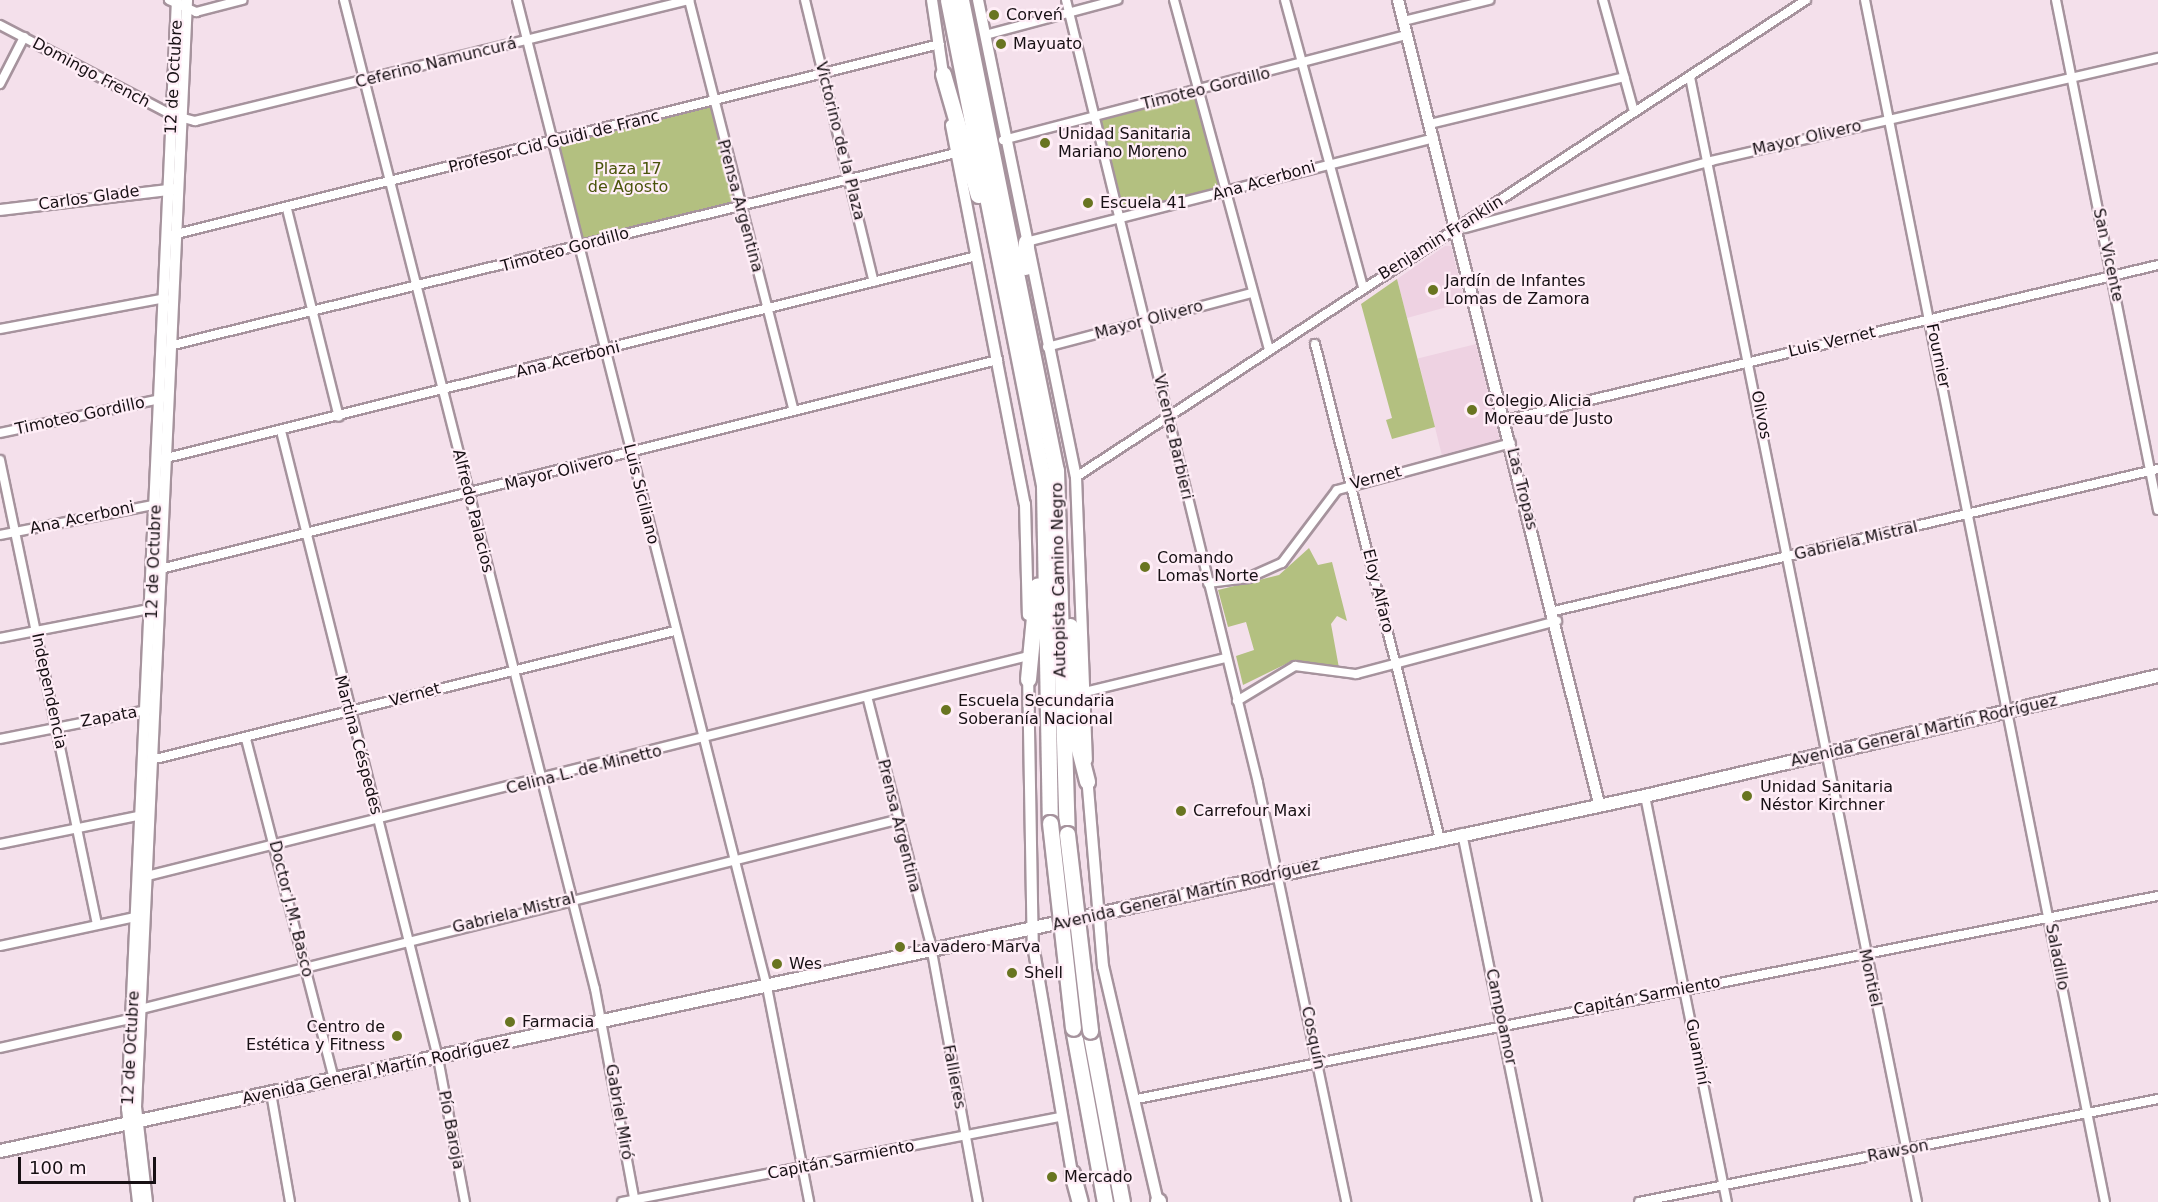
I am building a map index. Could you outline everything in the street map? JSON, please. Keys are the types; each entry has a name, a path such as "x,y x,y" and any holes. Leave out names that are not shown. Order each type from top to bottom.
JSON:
{"highway":[{"name":"Autopista Camino Negro","path":"948,0 1000,253 1044,486 1050,823 1073,1028 1105,1202"},
{"name":"Autopista Camino Negro","path":"961,0 1040,346 1056,470 1067,834 1090,1031 1122,1202"},
{"path":"943,74 1000,253"},
{"path":"1026,242 1040,346"},
{"path":"1028,680 1044,486"},
{"path":"1059,548 1068,600 1075,734 1088,781"},
{"path":"1072,1173 1078,1202"}],"main road":[{"name":"Avenida General Martín Rodríguez","path":"0,1151 1097,916 1462,833 1645,796 2158,676"}],"street":[{"path":"179,3 200,11 242,0"},
{"name":"Alfredo Palacios","path":"344,0 444,390 511,669 542,780 602,1022"},
{"name":"Luis Siciliano","path":"517,0 767,987 809,1202"},
{"name":"Ceferino Namuncurá","path":"177,117 203,120 689,0"},
{"name":"Prensa Argentina","path":"689,0 794,411"},
{"name":"Victorino de la Plaza","path":"805,0 874,282"},
{"path":"932,0 956,153 998,360 1027,521 1032,930 1059,1117 1072,1173"},
{"path":"978,0 1003,140 1026,242"},
{"name":"Vicente Barbieri","path":"1066,0 1146,320 1279,874"},
{"path":"985,35 1117,0"},
{"path":"1174,0 1251,293 1269,350"},
{"path":"1285,0 1363,287"},
{"name":"Las Tropas","path":"1398,0 1506,420 1599,804"},
{"path":"1404,21 1490,0"},
{"path":"1603,0 1634,112"},
{"name":"Benjamin Franklin","path":"1076,477 1363,287 1458,230 1806,0"},
{"name":"Fournier","path":"1865,0 1971,513 2007,712"},
{"name":"San Vicente","path":"2056,0 2154,470 2158,510"},
{"name":"12 de Octubre","path":"144,877 143,814 147,710 156,608 163,459 173,345 172,235 179,3"},
{"name":"Domingo French","path":"0,25 177,117"},
{"name":"Timoteo Gordillo","path":"1003,140 1302,65 1407,35"},
{"path":"0,84 24,37"},
{"name":"Profesor Cid Guidi de Franc","path":"172,235 286,209 940,44"},
{"name":"Mayor Olivero","path":"1458,230 1711,161 2158,58"},
{"path":"1430,124 1624,77"},
{"name":"Olivos","path":"1690,77 1711,161 1827,754"},
{"name":"Ana Acerboni","path":"1026,242 1120,221 1329,163 1434,138"},
{"name":"Timoteo Gordillo","path":"173,345 312,314 580,247 849,176 956,153"},
{"name":"Carlos Glade","path":"0,210 174,189"},
{"path":"286,209 339,417"},
{"name":"12 de Octubre","path":"163,459 160,399 165,298 172,235"},
{"name":"Ana Acerboni","path":"163,459 605,351 977,256"},
{"name":"Luis Vernet","path":"1506,420 2158,266"},
{"name":"Mayor Olivero","path":"1040,346 1251,293"},
{"path":"0,329 165,298"},
{"name":"Eloy Alfaro","path":"1315,344 1440,839"},
{"path":"1040,346 1076,477 1088,781 1097,916 1103,966 1137,1099 1158,1202"},
{"name":"Mayor Olivero","path":"158,570 469,495 998,360"},
{"name":"Timoteo Gordillo","path":"0,433 160,399"},
{"name":"Martina Céspedes","path":"281,431 349,712 438,1058"},
{"name":"Vernet","path":"1208,582 1248,578 1282,563 1311,529 1328,498 1351,484 1510,443"},
{"name":"Independencia","path":"0,460 97,923"},
{"name":"Gabriela Mistral","path":"1237,701 1284,669 1304,666 1356,674 1395,660 1555,616 1788,557 2154,470"},
{"name":"Ana Acerboni","path":"0,535 161,504"},
{"path":"0,638 156,608"},
{"name":"12 de Octubre","path":"132,1123 144,877 155,759 156,608"},
{"name":"Vernet","path":"155,759 246,739 511,669 675,631"},
{"name":"Celina L. de Minetto","path":"144,877 705,741 1028,657"},
{"path":"1085,692 1226,658"},
{"name":"Prensa Argentina","path":"868,700 896,820 931,952"},
{"name":"Zapata","path":"0,739 147,710"},
{"name":"Saladillo","path":"2007,712 2105,1202"},
{"name":"Doctor J.M. Basco","path":"246,739 276,846 334,1080"},
{"name":"Montiel","path":"1827,754 1865,953 1917,1202"},
{"name":"Guaminí","path":"1645,796 1728,1202"},
{"path":"0,844 143,814"},
{"name":"Gabriela Mistral","path":"0,1048 137,1014 304,966 571,898 896,820"},
{"name":"Campoamor","path":"1462,833 1537,1202"},
{"name":"Cosquín","path":"1279,874 1346,1202"},
{"name":"Capitán Sarmiento","path":"1137,1099 1684,988 2050,919 2158,896"},
{"path":"0,946 97,923 142,916"},
{"name":"Fallieres","path":"931,952 978,1202"},
{"name":"Gabriel Miró","path":"602,1022 635,1201"},
{"name":"Pío Baroja","path":"438,1058 465,1202"},
{"path":"271,1093 290,1202"},
{"name":"Rawson","path":"1639,1202 2158,1100"},
{"name":"Capitán Sarmiento","path":"622,1202 1059,1117"},
{"path":"132,1123 138,1202"},
{"path":"132,1123 147,1202"}],"shaded area":[{"path":"1445,246 1451,246 1465,302 1407,318 1397,279"},
{"path":"1476,344 1501,443 1442,457 1418,359"}],"green space":[{"path":"1197,92 1224,193 1123,221 1096,119"},
{"name":"Plaza 17 de Agosto","path":"714,102 739,204 578,244 553,142"},
{"path":"1397,279 1435,427 1392,439 1386,420 1392,418 1361,304"},
{"path":"1309,548 1318,565 1332,562 1347,621 1337,616 1331,624 1339,668 1290,662 1243,685 1236,656 1254,650 1246,622 1228,627 1218,590 1279,575"}],"place":[{"name":"Corveń","path":"994,15"},
{"name":"Mayuato","path":"1001,44"},
{"name":"Unidad Sanitaria Mariano Moreno","path":"1045,143"},
{"name":"Escuela 41","path":"1088,203"},
{"name":"Jardín de Infantes Lomas de Zamora","path":"1433,290"},
{"name":"Colegio Alicia Moreau de Justo","path":"1472,410"},
{"name":"Comando Lomas Norte","path":"1145,567"},
{"name":"Escuela Secundaria Soberanía Nacional","path":"946,710"},
{"name":"Unidad Sanitaria Néstor Kirchner","path":"1747,796"},
{"name":"Carrefour Maxi","path":"1181,811"},
{"name":"Lavadero Marva","path":"900,947"},
{"name":"Wes","path":"777,964"},
{"name":"Shell","path":"1012,973"},
{"name":"Farmacia","path":"510,1022"},
{"name":"Centro de Estética y Fitness","path":"397,1036"},
{"name":"Mercado","path":"1052,1177"}]}
